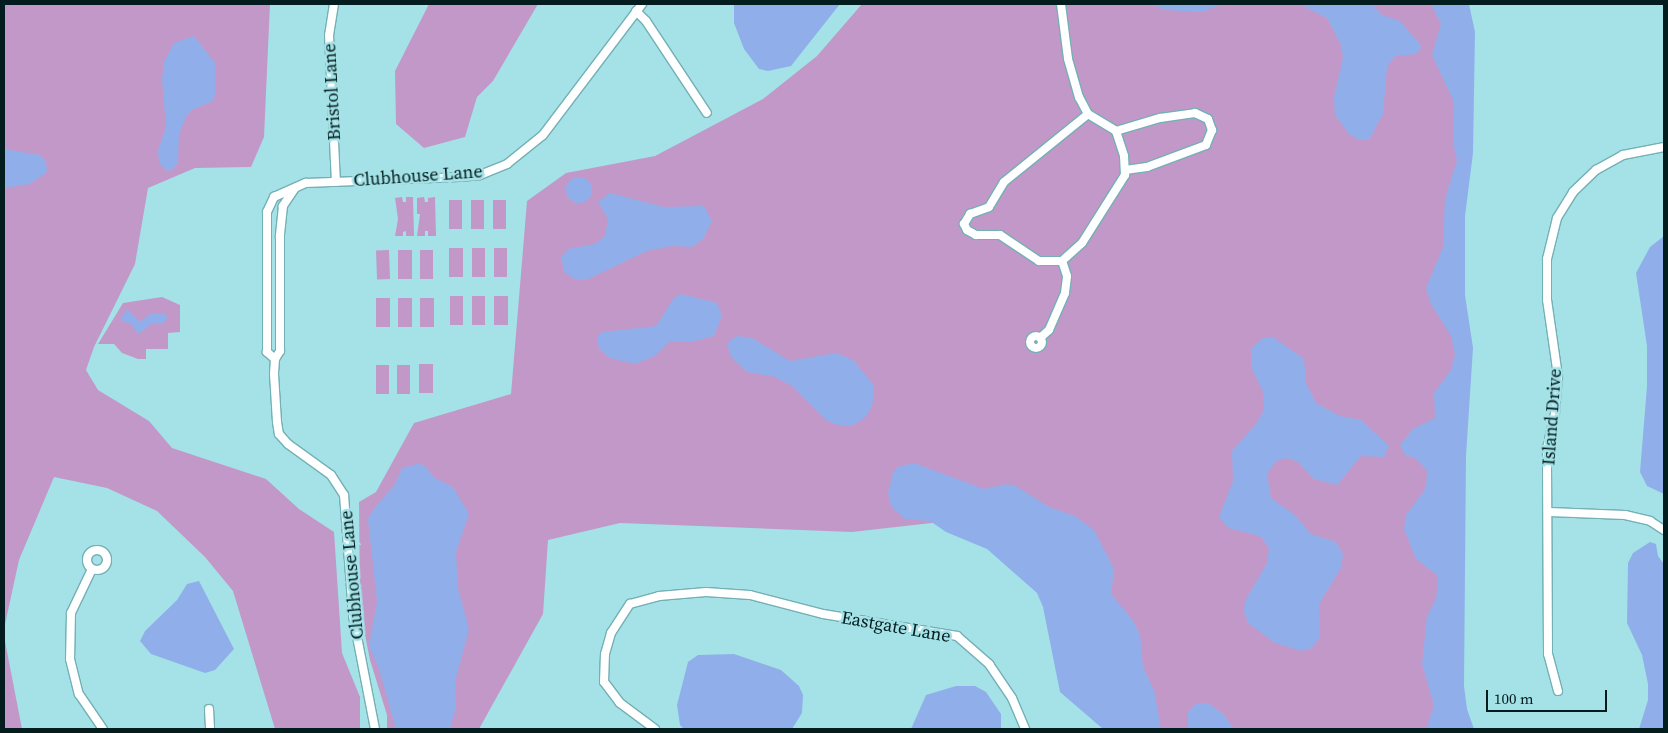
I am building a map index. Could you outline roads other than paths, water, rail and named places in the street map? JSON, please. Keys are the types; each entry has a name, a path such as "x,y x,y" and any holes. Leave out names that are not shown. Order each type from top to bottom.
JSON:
{"street":[{"name":"Bristol Lane","path":"334,4 329,35 336,182"},
{"name":"Clubhouse Lane","path":"275,360 267,352 267,212 274,197 296,187 336,182 480,175 507,164 543,135 642,4"},
{"path":"1061,4 1072,77 1088,114 1116,131 1125,170 1122,181 1097,214 1082,243 1062,261 1039,261 1000,235 976,235 966,230 964,224 970,214 989,207 1004,182 1088,114"},
{"path":"636,11 646,21 707,113"},
{"path":"1116,131 1160,118 1195,113 1208,119 1212,130 1206,145 1147,167 1125,170"},
{"name":"Island Drive","path":"1558,691 1548,654 1549,512 1547,448 1555,412 1558,376 1546,300 1547,258 1557,218 1573,192 1596,170 1623,155 1664,146"},
{"name":"Clubhouse Lane","path":"296,187 282,206 280,351 275,360 279,434 298,453 331,475 344,496 353,616 375,729"},
{"path":"1040,338 1049,330 1065,294 1067,276 1062,261"},
{"path":"1549,512 1625,515 1650,521 1664,530"},
{"path":"92,569 71,613 70,659 79,694 104,729"},
{"name":"Eastgate Lane","path":"655,729 616,699 603,675 611,633 625,608 638,602 684,593 750,595 823,614 957,636 989,664 1012,698 1025,729"},
{"path":"209,709 210,729"}],"water":[{"path":"734,4 840,4 791,66 768,71 759,69 744,49 734,23"},
{"path":"1151,4 1223,4 1202,12 1165,10"},
{"path":"1299,4 1372,4 1382,15 1400,21 1420,44 1421,48 1416,54 1395,56 1387,67 1383,114 1369,140 1359,140 1349,134 1335,115 1334,97 1343,58 1341,45 1327,18"},
{"path":"1431,4 1469,4 1475,32 1473,153 1465,216 1465,295 1473,348 1466,456 1464,686 1467,709 1474,729 1426,729 1434,706 1422,664 1427,616 1436,599 1438,580 1437,575 1416,559 1404,529 1406,515 1426,488 1427,471 1415,458 1405,455 1400,445 1413,429 1435,418 1434,393 1451,370 1455,354 1451,336 1431,304 1426,288 1443,247 1445,199 1457,160 1453,143 1454,102 1432,55 1441,24"},
{"path":"194,36 215,63 215,94 213,101 192,110 186,117 179,134 178,163 172,170 167,171 159,163 158,150 166,127 162,79 164,62 174,43"},
{"path":"4,149 40,155 46,162 47,172 30,184 4,188"},
{"path":"579,177 588,181 592,190 588,199 579,203 570,199 566,190 570,181"},
{"path":"610,193 664,207 704,206 712,221 703,239 692,247 672,246 647,251 586,280 576,280 564,272 561,257 568,249 595,244 605,236 608,219 598,202"},
{"path":"1664,236 1664,494 1647,486 1640,472 1647,386 1647,346 1636,273 1650,247"},
{"path":"681,294 717,303 722,315 714,336 695,341 670,341 655,356 635,364 610,358 599,349 597,336 603,332 656,326 674,298"},
{"path":"127,309 140,322 151,313 164,314 168,318 163,324 153,323 138,334 131,324 120,320"},
{"path":"737,336 752,338 790,361 836,353 853,360 873,384 874,398 871,408 865,418 853,425 838,425 827,421 792,386 775,377 747,372 731,357 727,343"},
{"path":"1273,337 1304,359 1306,383 1316,403 1340,416 1361,420 1389,446 1384,457 1361,456 1337,485 1314,479 1298,462 1288,458 1276,461 1267,474 1271,498 1295,515 1311,534 1336,542 1343,554 1341,568 1319,604 1320,637 1312,648 1301,651 1275,643 1249,624 1244,612 1245,601 1267,563 1269,548 1260,536 1228,528 1219,517 1233,481 1232,451 1256,424 1264,410 1263,392 1251,367 1251,349 1263,338"},
{"path":"914,463 984,489 1007,484 1016,486 1049,507 1075,516 1094,530 1114,569 1111,594 1132,619 1140,635 1143,667 1154,690 1161,729 1103,729 1060,692 1043,607 1037,593 987,549 946,532 930,521 905,519 892,508 888,494 893,472 898,467"},
{"path":"417,464 424,465 435,478 453,487 469,514 456,552 458,588 469,629 455,682 456,708 450,729 396,729 379,669 369,646 377,602 368,519 375,507 394,486 402,468"},
{"path":"1650,542 1656,544 1658,556 1664,564 1664,729 1639,729 1648,700 1648,684 1642,655 1627,623 1628,563 1633,553"},
{"path":"199,581 234,649 215,670 205,673 151,654 140,641 145,631 177,600 187,584"},
{"path":"734,654 781,670 799,686 803,695 802,713 792,729 684,729 680,725 677,705 688,662 698,655"},
{"path":"956,686 975,686 986,692 1001,714 1001,729 911,729 926,695"},
{"path":"1208,703 1223,714 1234,729 1188,729 1188,712 1196,704"}]}
